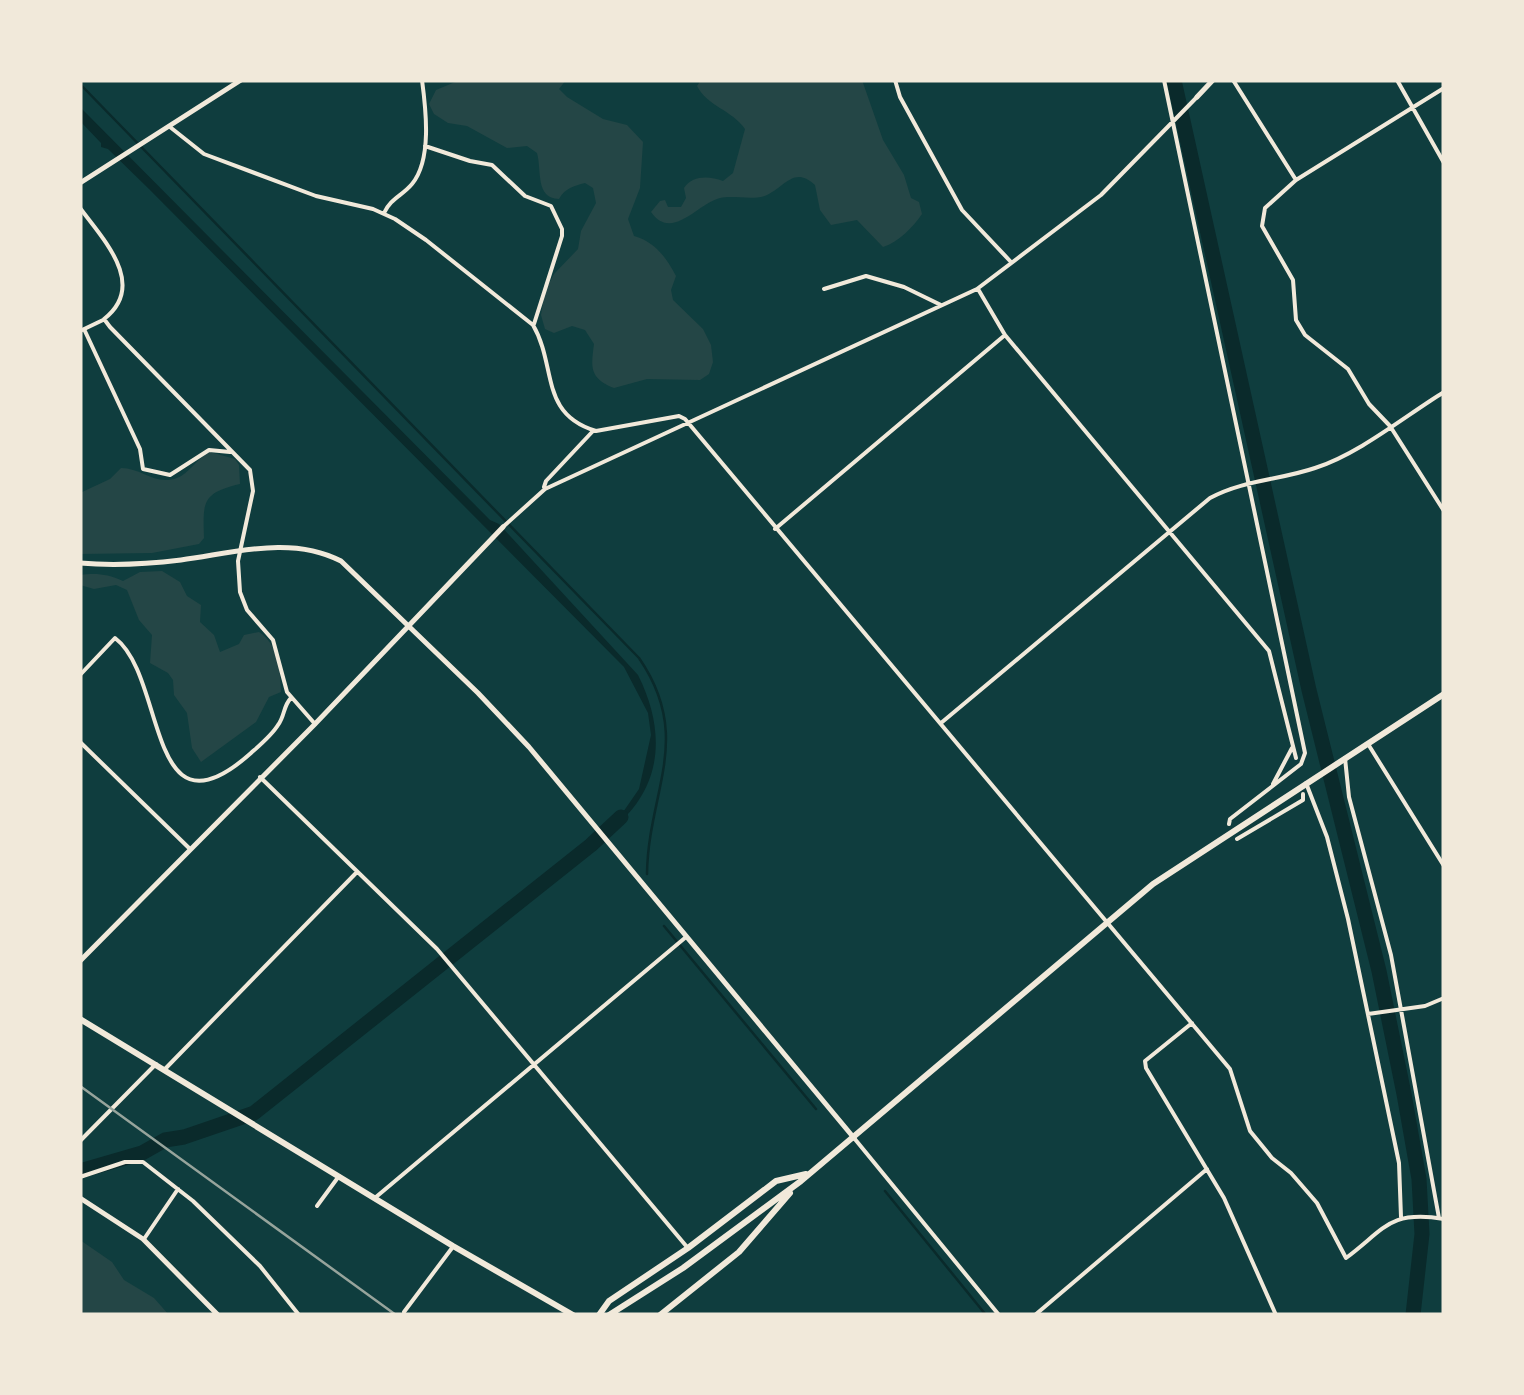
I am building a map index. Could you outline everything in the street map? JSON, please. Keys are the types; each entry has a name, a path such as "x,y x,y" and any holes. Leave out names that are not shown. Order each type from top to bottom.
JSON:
{"main road":[{"path":"608,1315 696,1259 800,1181 1106,921 1192,856 1444,694"},
{"path":"80,1018 573,1315"},
{"path":"599,1315 609,1300 688,1248 776,1181 810,1173"},
{"path":"660,1315 739,1252 800,1181"}],"street":[{"path":"80,183 241,80"},
{"path":"384,213 392,199 414,182 424,146 422,80"},
{"path":"895,80 900,97 962,210 1011,262"},
{"path":"1164,80 1305,753 1302,764 1230,819 1229,824"},
{"path":"80,960 545,488 977,288 1094,200 1214,80"},
{"path":"1232,80 1296,180"},
{"path":"1397,80 1444,162"},
{"path":"1444,88 1296,180 1265,208 1262,226 1293,280 1296,320 1318,348 1340,360 1369,404 1390,426 1444,512"},
{"path":"169,126 204,154 316,196 384,213 426,240 533,325 558,405 593,431"},
{"path":"424,146 470,162 492,164 525,196 551,206 562,236 533,325"},
{"path":"80,208 114,254 122,275 120,301 104,319 82,330 140,449 143,469 170,476 209,450 232,451"},
{"path":"824,288 866,276 904,287 941,306"},
{"path":"977,288 1005,335 1268,651 1296,758"},
{"path":"104,319 248,466 253,482 240,552 240,592 246,610 273,640 283,684 315,724"},
{"path":"775,529 1005,335"},
{"path":"940,724 1210,498 1249,482 1316,468 1345,455 1444,392"},
{"path":"545,488 546,480 593,431 679,416 687,421 1230,1069 1250,1130 1317,1203 1346,1258 1373,1238 1383,1224 1403,1218 1439,1218 1391,954 1342,760"},
{"path":"80,564 158,562 289,546 331,556 349,567 504,720 999,1315"},
{"path":"80,675 116,638 124,644 150,701 168,761 178,773 193,780 220,776 251,753 278,726 291,698"},
{"path":"80,742 190,849"},
{"path":"1270,789 1288,760 1292,743"},
{"path":"1368,744 1444,866"},
{"path":"260,778 440,953 688,1248"},
{"path":"1309,782 1327,837 1370,1014 1399,1162 1403,1218"},
{"path":"1237,838 1303,800 1303,794"},
{"path":"165,1069 357,872"},
{"path":"376,1198 686,937"},
{"path":"1370,1014 1424,1006 1444,998"},
{"path":"1192,1024 1146,1062 1146,1068 1224,1198 1276,1315"},
{"path":"80,1141 156,1064"},
{"path":"80,1176 139,1161 178,1190 260,1266 299,1315"},
{"path":"1035,1315 1208,1169"},
{"path":"316,1206 339,1176"},
{"path":"143,1240 178,1190"},
{"path":"80,1198 143,1240 218,1315"},
{"path":"404,1312 453,1246"}],"shaded area":[{"path":"460,80 566,80 559,89 567,97 603,119 627,125 643,142 640,188 628,219 634,236 659,251 676,276 671,290 673,300 703,329 711,345 713,362 709,374 700,380 647,379 614,388 596,376 592,365 594,344 585,330 572,326 554,333 545,329 541,315 545,291 554,274 578,249 581,231 596,203 593,188 585,183 567,190 559,199 551,197 543,189 537,153 527,146 507,148 467,126 448,123 434,114 429,104 436,90"},
{"path":"701,80 862,80 883,140 922,214 895,242 883,247 857,220 831,225 820,210 815,185 796,177 762,197 720,198 676,222 659,220 651,212 660,201 665,200 668,207 681,207 686,198 684,188 692,181 723,181 733,173 745,129 701,93 697,86"},
{"path":"80,107 490,520 499,524 638,675 653,718 654,760 640,798 608,832 605,829 619,818 639,789 651,735 648,713 624,667 149,189 108,149 101,147 80,121"},
{"path":"210,452 235,459 240,484 218,491 207,501 204,538 199,544 152,553 80,554 80,493 110,479 121,468 162,480 177,478"},
{"path":"162,571 180,582 187,596 201,605 200,622 214,635 220,652 239,644 244,635 259,632 271,644 279,667 281,692 269,697 256,722 201,762 192,748 187,713 174,695 173,680 150,663 152,635 139,620 127,590 116,585 94,589 80,585 80,575 102,575 123,581 140,572"},
{"path":"80,1240 112,1262 124,1280 154,1298 169,1315 80,1315"}],"waterway":[{"path":"1174,80 1309,690 1379,971 1404,1094 1419,1179 1422,1234 1413,1315"},
{"path":"80,84 639,658 664,714 666,740 647,874"},
{"path":"80,1171 254,1113 621,817"},
{"path":"664,926 816,1109"},
{"path":"885,1191 986,1315"}],"railway":[{"path":"80,1086 396,1315"}]}
